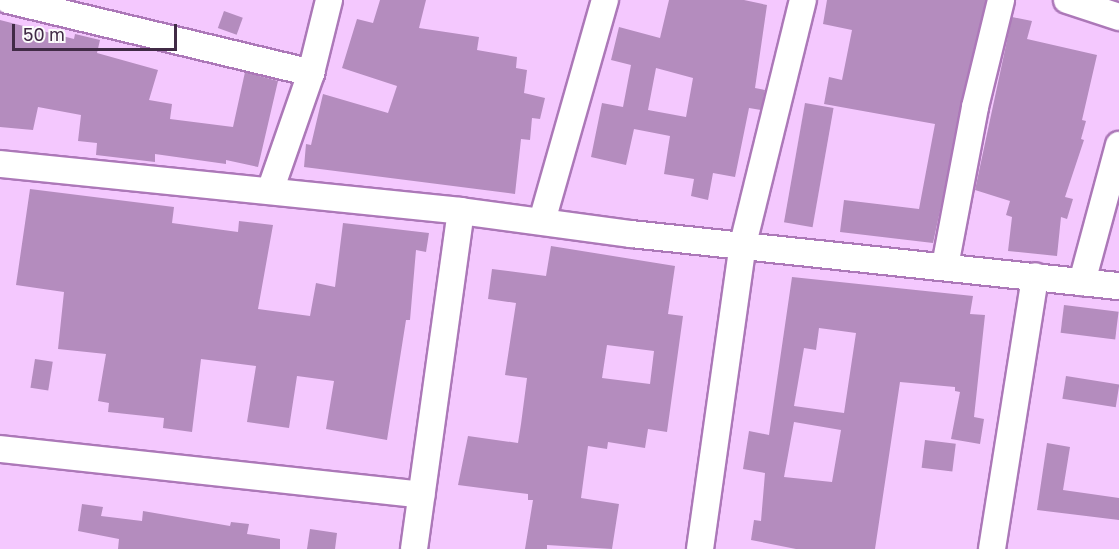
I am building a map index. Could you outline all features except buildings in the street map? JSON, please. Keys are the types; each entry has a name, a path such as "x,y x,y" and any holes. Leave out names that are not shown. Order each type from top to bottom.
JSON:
{"street":[{"path":"8,0 311,73"},
{"path":"270,191 311,73 329,0"},
{"path":"542,221 605,0"},
{"path":"700,549 743,244 803,0"},
{"path":"945,266 975,107 1001,0"},
{"path":"1067,0 1119,17"},
{"path":"1082,282 1119,145"},
{"path":"0,164 461,211 631,234 743,244 1119,286"},
{"path":"414,549 461,211"},
{"path":"992,549 1035,276"},
{"path":"0,449 421,495"}]}
